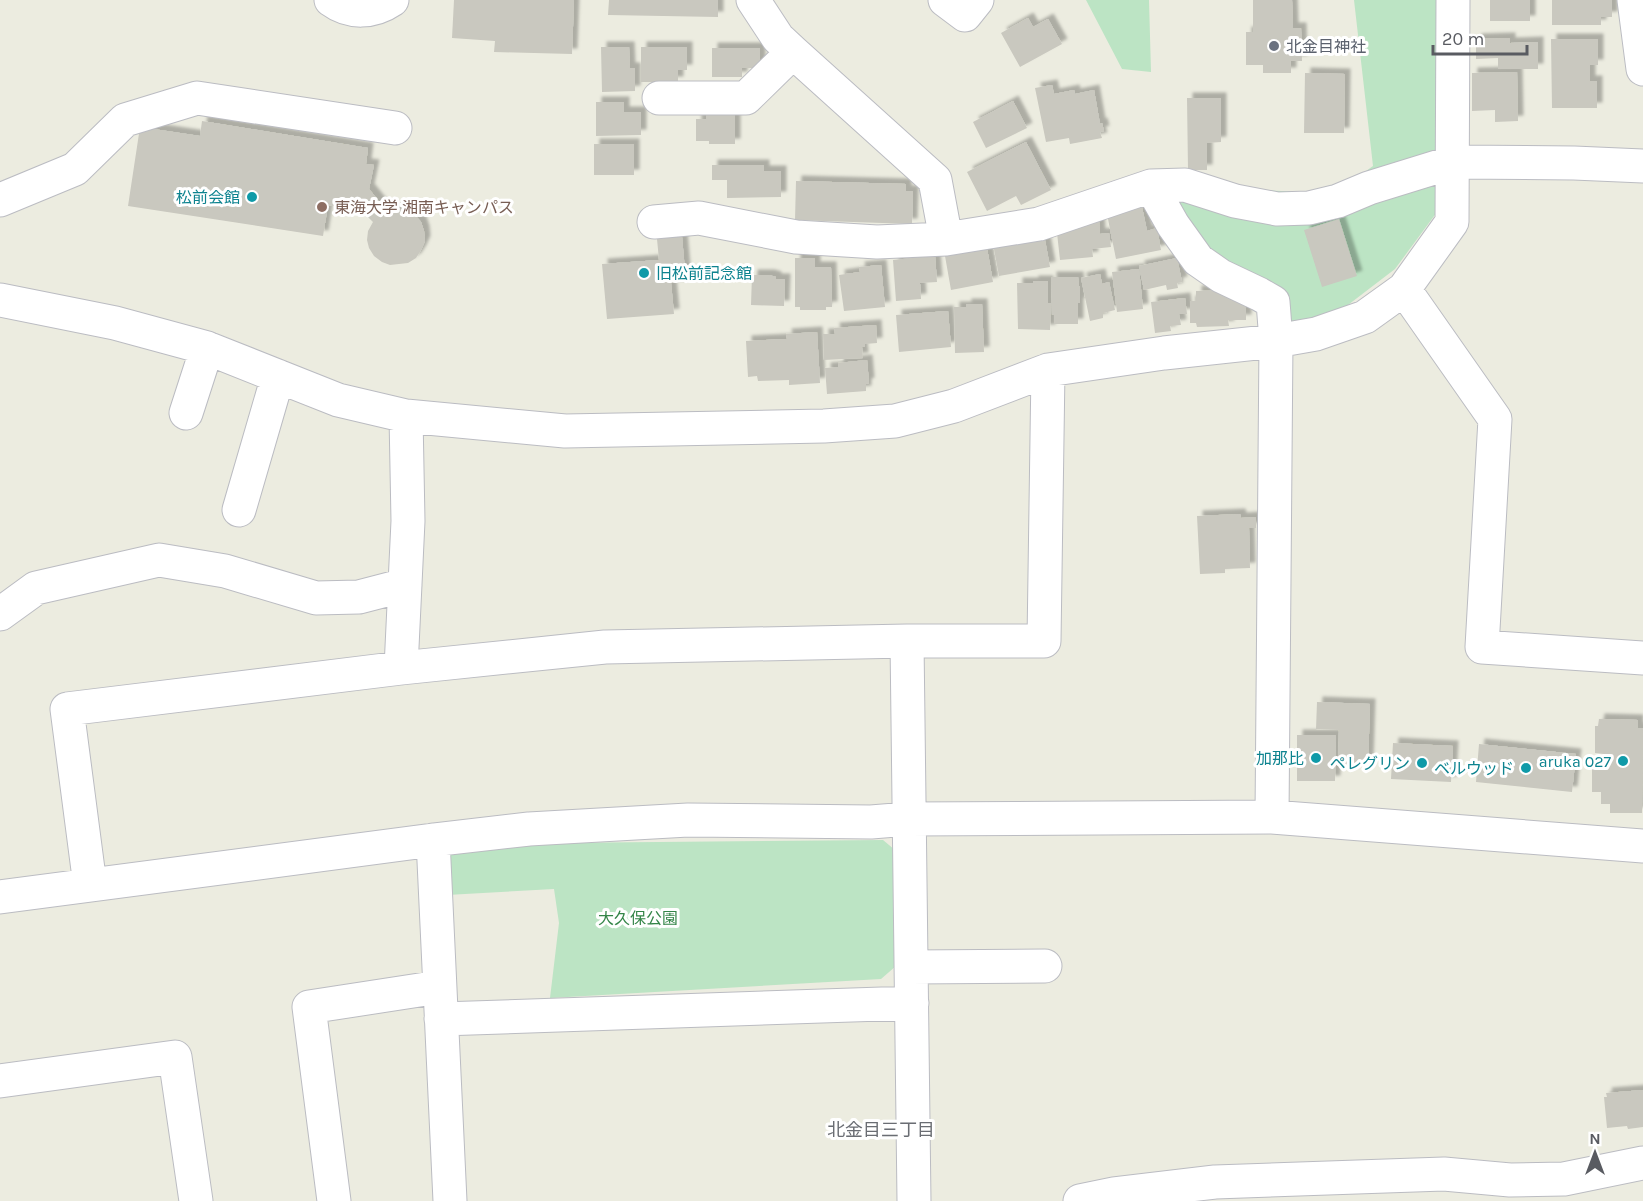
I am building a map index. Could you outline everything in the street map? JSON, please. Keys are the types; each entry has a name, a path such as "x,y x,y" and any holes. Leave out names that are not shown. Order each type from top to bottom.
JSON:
{"street":[{"path":"331,0 350,9 367,10 383,6 392,0"},
{"path":"753,0 778,38 935,180 946,239"},
{"path":"945,0 965,15 977,0"},
{"path":"0,300 115,323 207,348 338,400 406,416 565,431 824,426 895,421 945,409 1048,370 1316,334 1365,317 1404,289 1452,222 1453,0"},
{"path":"1634,0 1643,69"},
{"path":"659,98 746,98 793,52"},
{"path":"0,200 75,169 124,120 197,98 395,128"},
{"path":"654,222 699,218 796,237 877,242 946,239 1040,224 1152,186 1185,185 1235,201 1277,208 1309,208 1338,201 1369,188 1453,162 1643,166"},
{"path":"1152,186 1173,225 1198,260 1221,276 1273,302 1276,341 1272,817"},
{"path":"1404,289 1495,419 1482,647 1643,658"},
{"path":"186,413 207,348"},
{"path":"90,885 68,708 401,668 604,647 907,641 1044,641 1048,370"},
{"path":"239,510 278,376"},
{"path":"401,668 408,521 406,416"},
{"path":"0,614 36,588 159,560 225,571 316,598 358,597 405,585"},
{"path":"907,641 914,1201"},
{"path":"0,897 529,829 688,820 871,822 909,819 1272,817 1643,846"},
{"path":"433,840 450,1201"},
{"path":"912,967 1045,966"},
{"path":"334,1201 309,1007 439,987"},
{"path":"441,1019 912,1003"},
{"path":"0,1081 175,1057 196,1201"},
{"path":"1080,1201 1114,1194 1215,1182 1359,1189 1444,1174 1510,1180 1564,1179 1643,1164"}],"green space":[{"path":"1086,0 1149,0 1151,72 1122,69"},
{"path":"1354,0 1440,0 1437,212 1395,269 1344,308 1292,325 1286,301 1222,265 1154,174 1256,190 1305,192 1355,179 1373,166"},
{"name":"大久保公園","path":"883,840 895,850 896,966 881,979 550,998 559,923 554,889 447,895 444,848 552,843"}],"building":[{"path":"454,0 574,0 572,54 494,52 495,41 452,38"},
{"path":"609,0 718,0 718,17 608,15"},
{"name":"北金目神社","path":"1253,0 1292,0 1293,28 1301,28 1302,61 1291,61 1291,73 1263,73 1263,65 1246,65 1246,32 1253,32"},
{"path":"1490,0 1530,0 1530,21 1490,21"},
{"path":"1552,0 1612,0 1612,17 1601,17 1601,25 1552,25"},
{"path":"1028,18 1033,27 1048,19 1062,44 1020,67 1001,33"},
{"path":"1510,38 1510,43 1538,42 1538,69 1498,69 1498,58 1476,59 1476,39"},
{"path":"1551,39 1598,39 1598,65 1590,65 1590,81 1597,81 1597,108 1552,108"},
{"path":"601,47 629,47 630,68 635,68 635,91 602,92"},
{"path":"641,47 687,47 687,70 678,70 678,82 641,82"},
{"path":"712,48 760,48 760,68 742,68 742,77 712,77"},
{"path":"1517,72 1518,121 1495,122 1495,110 1472,111 1472,73"},
{"path":"1305,73 1345,74 1344,133 1304,133"},
{"path":"1052,85 1054,94 1074,90 1075,94 1094,90 1100,124 1102,123 1104,131 1100,132 1102,138 1070,144 1069,138 1046,142 1035,88"},
{"path":"1187,98 1221,98 1221,142 1207,143 1207,170 1188,170"},
{"path":"1013,101 1027,128 986,148 973,122"},
{"path":"596,102 624,102 624,112 641,112 641,135 596,136"},
{"path":"706,111 735,111 735,144 709,144 709,141 696,141 696,119 706,119"},
{"name":"松前会館","path":"202,121 368,148 366,164 374,165 369,189 386,210 395,208 406,210 414,214 421,222 425,241 421,250 416,258 408,263 390,265 382,262 374,256 367,240 368,231 373,222 362,211 328,205 323,236 128,206 140,127 200,136"},
{"path":"1026,142 1051,190 1021,205 1016,196 987,211 967,172"},
{"path":"594,144 634,144 634,175 594,175"},
{"path":"712,165 764,165 764,171 781,171 781,197 727,198 727,180 712,180"},
{"path":"796,181 906,184 906,191 913,191 912,224 795,220"},
{"path":"1142,207 1147,231 1157,228 1161,250 1116,259 1107,214"},
{"path":"1339,219 1357,276 1322,287 1304,230"},
{"path":"1099,220 1100,234 1109,233 1111,247 1092,249 1093,257 1060,260 1057,233 1069,232 1069,223"},
{"path":"1044,235 1050,267 999,276 993,244"},
{"name":"旧松前記念館","path":"682,237 686,282 671,283 674,314 607,319 602,264 659,260 657,239"},
{"path":"987,248 993,282 951,290 945,256"},
{"path":"935,256 937,282 920,283 921,299 896,301 893,260"},
{"path":"795,258 815,258 815,267 831,267 832,307 826,307 826,310 800,310 800,307 795,307"},
{"path":"1177,258 1182,282 1177,283 1178,288 1167,290 1166,285 1144,290 1139,266"},
{"path":"881,265 885,307 844,311 839,275 860,272 859,267"},
{"path":"1139,269 1143,309 1117,312 1112,272"},
{"path":"1100,274 1102,284 1109,282 1115,310 1103,313 1103,318 1090,321 1081,278"},
{"path":"752,275 769,275 776,279 785,279 784,306 751,305"},
{"path":"1051,277 1078,277 1080,303 1078,303 1078,324 1054,324"},
{"path":"1033,281 1048,281 1048,303 1051,303 1050,330 1018,329 1017,283 1033,283"},
{"path":"1227,290 1246,297 1246,320 1228,320 1229,326 1197,327 1196,323 1190,323 1190,301 1196,301 1196,291"},
{"path":"1185,298 1187,314 1179,314 1181,325 1170,326 1171,331 1155,333 1151,302"},
{"path":"966,304 982,304 984,352 955,353 954,307 966,307"},
{"path":"948,311 951,347 899,352 896,315"},
{"path":"876,325 877,343 865,344 865,347 862,347 863,358 824,360 823,334 835,334 834,328"},
{"path":"817,332 820,383 789,385 789,380 758,381 757,376 748,377 746,341 787,339 786,334"},
{"path":"867,360 869,383 866,384 866,391 827,394 825,368 838,367 838,363"},
{"path":"1240,514 1241,518 1256,517 1256,528 1249,528 1250,568 1225,569 1225,573 1200,574 1197,516"},
{"path":"1317,702 1370,704 1368,765 1338,764 1339,730 1316,729"},
{"name":"aruka 027","path":"1599,719 1638,720 1638,728 1643,728 1642,813 1610,813 1610,804 1601,804 1601,792 1592,792 1592,769 1604,770 1604,754 1595,753 1595,726 1598,726"},
{"name":"加那比","path":"1297,735 1336,735 1335,781 1297,781"},
{"name":"ペレグリン","path":"1393,743 1453,746 1451,782 1391,779"},
{"name":"ベルウッド","path":"1479,744 1576,754 1572,792 1476,782"},
{"path":"1643,1090 1643,1127 1607,1128 1604,1097 1607,1097 1606,1093"}],"place":[{"name":"北金目神社","path":"1274,46"},
{"name":"松前会館","path":"252,197"},
{"name":"東海大学 湘南キャンパス","path":"322,207"},
{"name":"旧松前記念館","path":"644,273"},
{"name":"加那比","path":"1316,758"},
{"name":"aruka 027","path":"1623,761"},
{"name":"ペレグリン","path":"1422,763"},
{"name":"ベルウッド","path":"1526,768"}],"district":[{"name":"北金目三丁目","path":"881,1130"}]}
